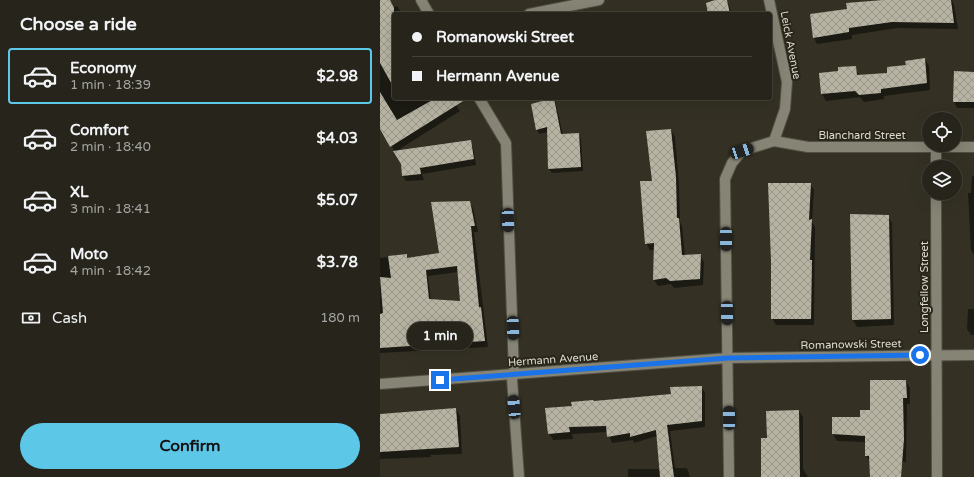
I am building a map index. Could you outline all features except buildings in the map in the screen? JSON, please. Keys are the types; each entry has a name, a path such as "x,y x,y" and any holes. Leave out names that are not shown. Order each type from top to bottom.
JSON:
{"street":[{"path":"421,0 428,12"},
{"path":"536,12 565,3 600,0"},
{"name":"Leick Avenue","path":"769,0 772,12"},
{"name":"Leick Avenue","path":"772,14 787,82 785,109 774,141"},
{"path":"481,102 506,143 514,374 512,379 519,477"},
{"path":"729,477 725,179 732,163 742,151 774,141"},
{"name":"Blanchard Street","path":"774,141 808,147 922,147"},
{"name":"Blanchard Street","path":"962,147 974,147"},
{"name":"Longfellow Street","path":"936,200 937,477"},
{"name":"Romanowski Street","path":"728,358 974,354"},
{"name":"Hermann Avenue","path":"380,384 728,358"}],"route":[{"path":"440,380 728,358 920,355"}]}
